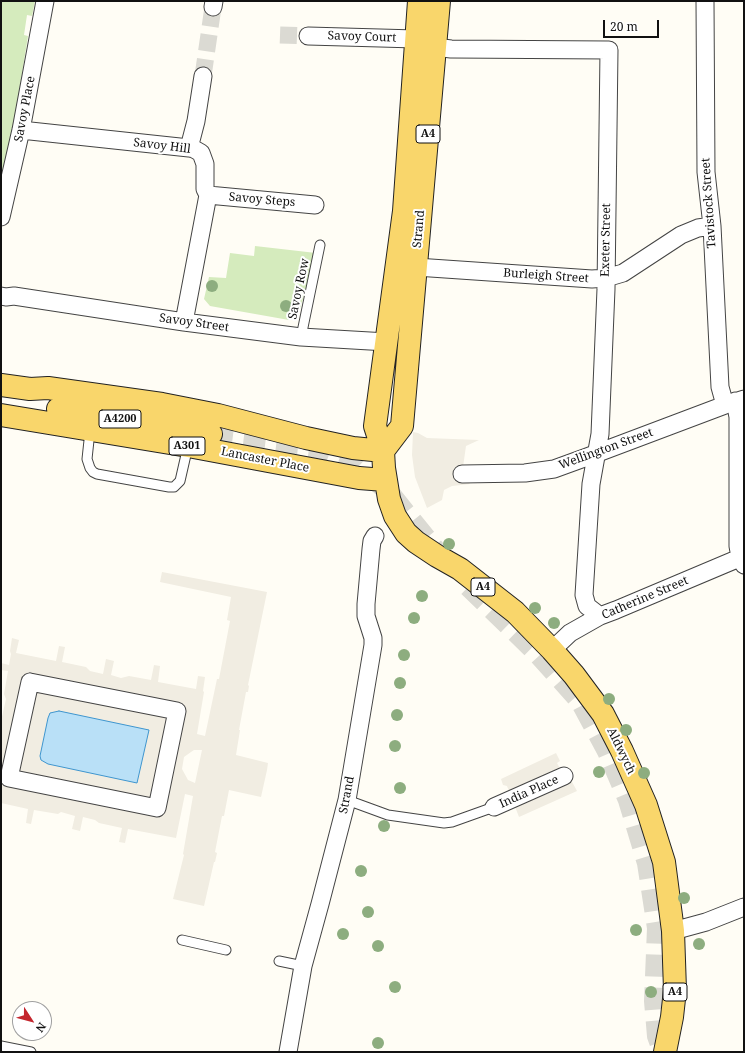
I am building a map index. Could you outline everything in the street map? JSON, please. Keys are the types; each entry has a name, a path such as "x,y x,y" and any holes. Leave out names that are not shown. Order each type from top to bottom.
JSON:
{"main road":[{"name":"Strand","path":"383,451 402,426 416,267 426,43 419,1"},
{"name":"Strand","path":"406,533 391,507 385,480 383,451 375,426 404,211 415,68 426,43 439,1"},
{"name":"A301","path":"1,385 28,404"},
{"name":"A301","path":"1,415 28,404 48,388 162,404 218,415 298,436 353,448 383,451"},
{"name":"A4200","path":"1,401 28,404 211,434"},
{"name":"Lancaster Place","path":"28,404 90,431 188,446 359,478 385,480"},
{"name":"Aldwych","path":"406,533 416,542 466,573 515,612 574,675 603,714 622,751 646,806 664,862 673,931 675,990 670,1030 665,1052"}],"street":[{"name":"Savoy Place","path":"1,217 21,130 45,1"},
{"name":"Tavistock Street","path":"705,1 706,172 712,226 720,387 734,402 738,417 738,546 743,559"},
{"name":"Savoy Court","path":"308,36 426,43"},
{"name":"Exeter Street","path":"426,43 451,49 609,50 606,278 600,434 591,484 584,594 587,606 600,616"},
{"path":"189,148 196,122 203,76"},
{"name":"Savoy Hill","path":"21,130 189,148 201,153 205,164 205,189 208,195 184,322"},
{"name":"Savoy Steps","path":"208,195 315,205"},
{"name":"Burleigh Street","path":"416,267 592,280 623,273 681,235 698,228 712,226"},
{"name":"Savoy Street","path":"1,296 14,296 184,322 301,337 387,342"},
{"name":"Wellington Street","path":"462,474 525,473 554,469 734,402"},
{"name":"Strand","path":"288,1052 303,966 347,800 373,645 373,638 366,616 366,604 372,541 375,536"},
{"name":"Catherine Street","path":"552,650 570,633 600,616 743,559"},
{"path":"30,682 177,711 157,808 9,778 30,682"},
{"name":"India Place","path":"494,807 564,776"},
{"path":"673,931 706,922 744,908"}],"lane":[{"name":"Savoy Row","path":"301,337 320,246"},
{"path":"90,431 87,459 93,472 169,487 174,487 180,481 188,446"},
{"path":"347,800 388,814 444,823 452,822 494,807"},
{"path":"182,940 226,950"},
{"path":"279,961 303,966"},
{"path":"1,1046 31,1052"}],"green space":[{"path":"1,1 35,1 32,16 27,15 24,35 28,36 15,118 1,180"},
{"path":"255,246 316,253 300,309 289,320 210,306 204,299 209,277 226,278 230,253 254,256"}],"shaded area":[{"path":"413,432 427,438 479,440 466,446 462,474 470,484 452,486 444,490 442,500 427,508 415,477 412,455"},
{"path":"162,572 267,592 248,685 248,692 246,692 236,755 268,763 267,770 261,797 229,790 215,852 217,853 204,906 173,899 184,855 193,796 185,794 176,838 128,829 125,843 119,842 122,828 99,823 95,820 83,817 80,831 72,829 75,816 61,812 58,814 34,810 31,824 26,823 28,809 1,803 1,721 6,699 4,694 8,671 1,670 1,663 9,665 12,638 19,640 16,653 56,661 59,646 65,647 62,662 86,667 90,671 103,674 106,659 114,661 111,675 121,678 129,676 151,680 154,665 160,666 158,682 196,689 198,676 205,677 197,734 205,736 217,679 219,679 230,621 227,620 231,597 160,582","holes":["194,750 202,750 195,783 188,780 182,769 184,757"]},
{"path":"556,753 560,761 557,763 567,782 571,780 577,791 519,817 507,786 503,785 501,779"}],"water":[{"path":"59,711 149,730 137,783 48,764 41,760 40,756 48,718 50,713"}],"tunnel":[{"path":"203,76 213,7"},
{"path":"280,35 308,36"},
{"path":"211,434 324,448 353,459 383,486 437,553"},
{"path":"469,586 538,653 581,701 608,751 629,800 648,863 658,928 655,1001 658,1036 664,1052"}]}
